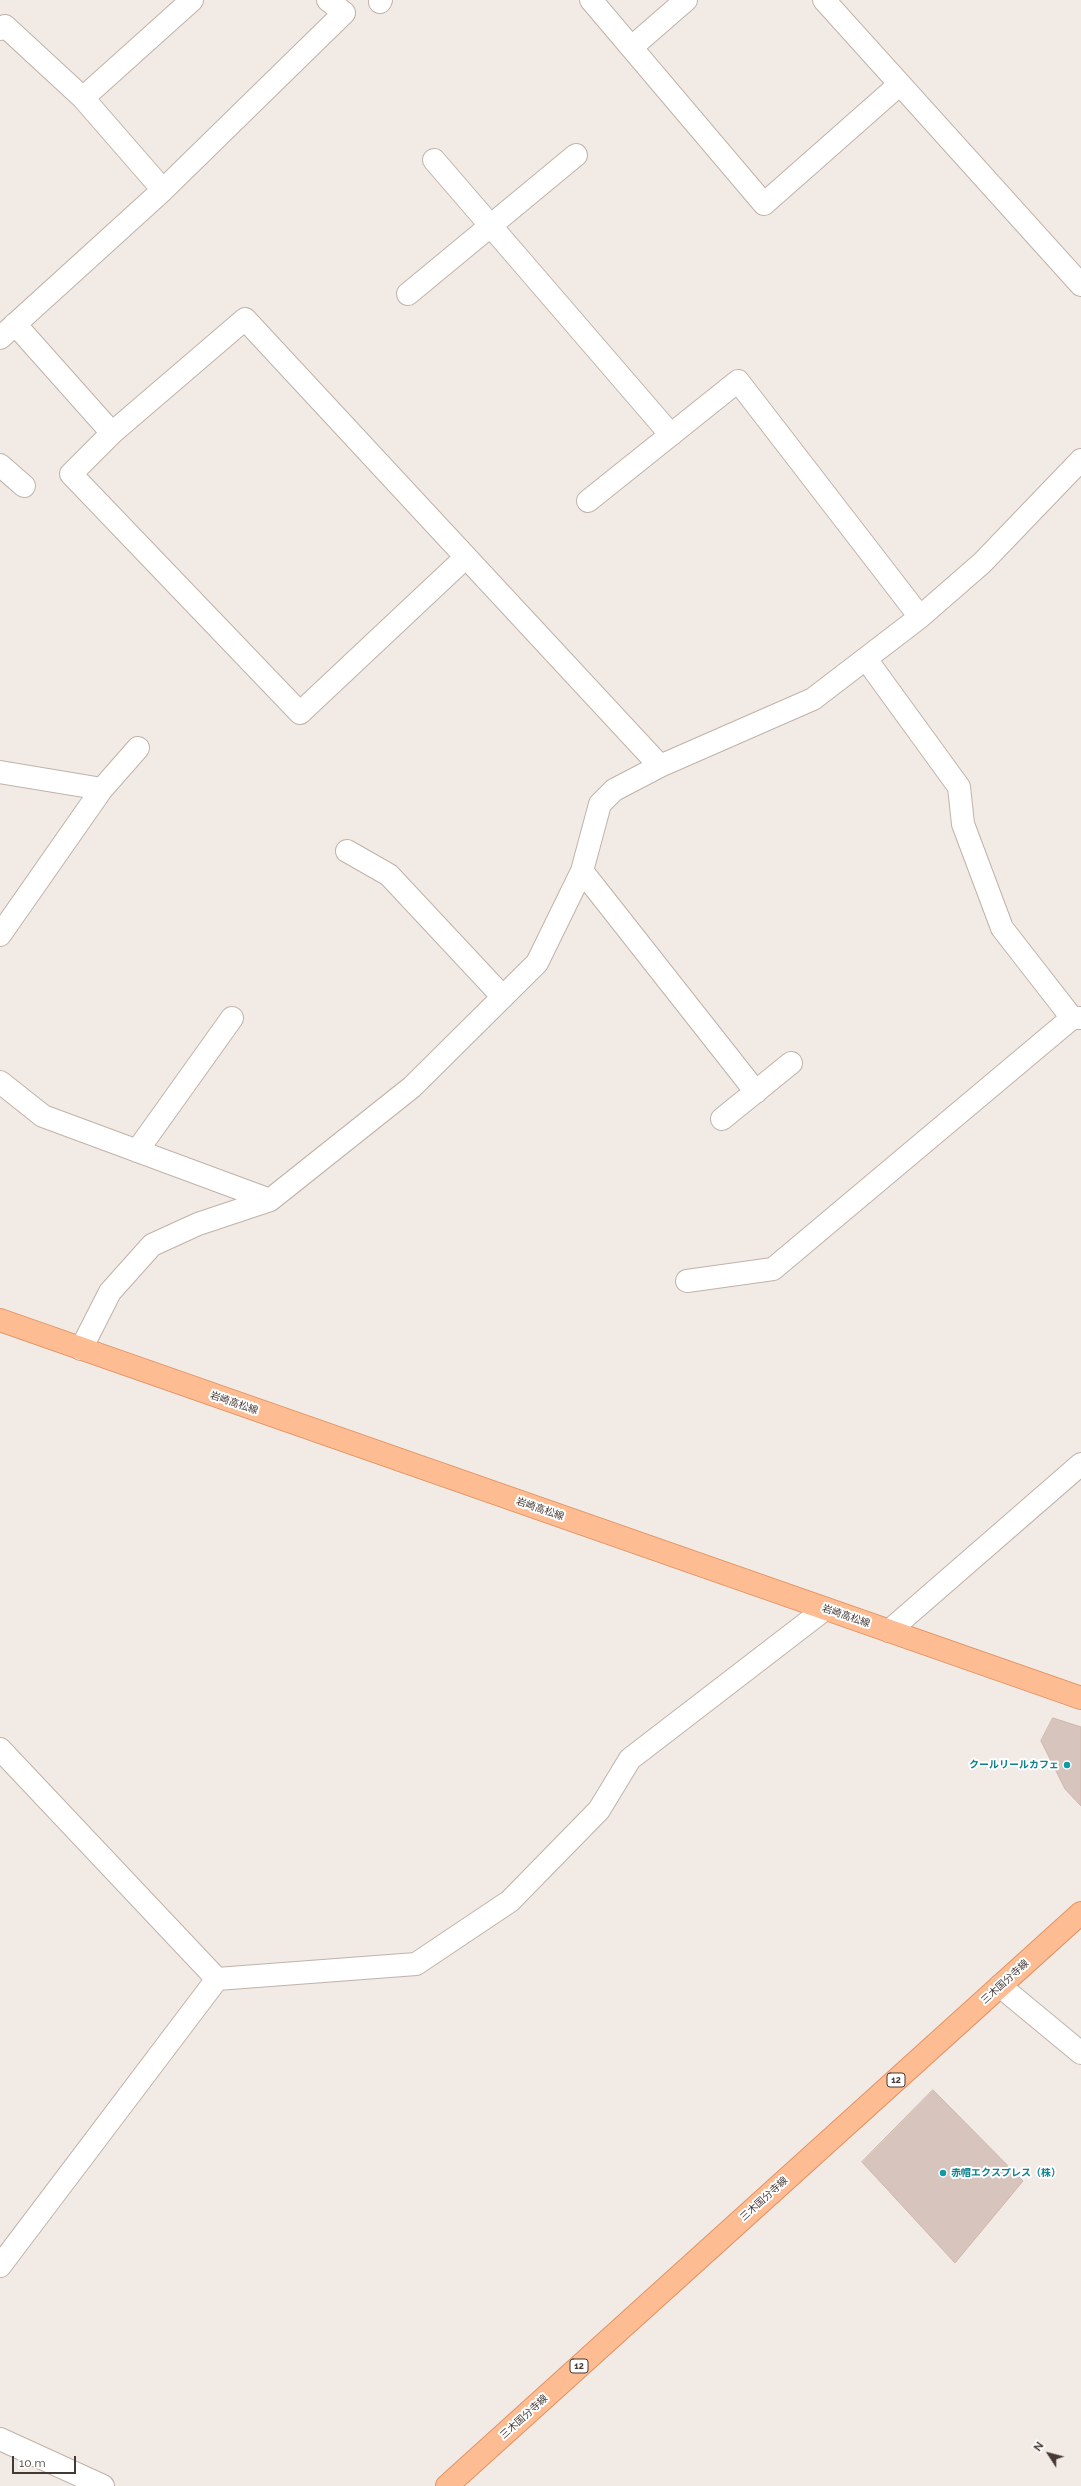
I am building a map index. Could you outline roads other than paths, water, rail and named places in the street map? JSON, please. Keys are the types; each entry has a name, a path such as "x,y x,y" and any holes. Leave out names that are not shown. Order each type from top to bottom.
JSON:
{"main road":[{"name":"岩崎高松線","path":"0,1320 1081,1698"},
{"name":"三木国分寺線","path":"447,2486 1081,1913"}],"street":[{"path":"83,98 192,0"},
{"path":"112,433 7,331 163,190 344,13 328,0"},
{"path":"592,0 764,204 900,84"},
{"path":"632,48 686,0"},
{"path":"824,0 1081,286"},
{"path":"0,29 5,26 83,98 163,190"},
{"path":"408,294 576,155"},
{"path":"434,160 671,435"},
{"path":"466,557 300,713 71,474 112,433 245,319 466,557 660,766"},
{"path":"588,501 738,381 920,617"},
{"path":"81,1349 110,1292 152,1245 198,1224 270,1200 412,1087 536,963 582,871 600,804 614,790 660,766 813,699 920,617 982,563 1081,460"},
{"path":"0,465 24,486"},
{"path":"687,1281 773,1269 1077,1018 1002,928 963,824 959,787 866,659"},
{"path":"0,935 102,789 138,748"},
{"path":"0,772 102,789"},
{"path":"347,851 389,875 503,997"},
{"path":"582,871 756,1092"},
{"path":"137,1151 232,1018"},
{"path":"722,1119 791,1063"},
{"path":"0,1082 43,1116 270,1200"},
{"path":"889,1631 1081,1464"},
{"path":"0,2266 217,1979 416,1964 510,1901 599,1810 630,1759 825,1609"},
{"path":"0,1749 217,1979"},
{"path":"1000,1986 1081,2053"},
{"path":"0,2439 103,2486"}],"place":[{"name":"クールリールカフェ","path":"1067,1765"},
{"name":"赤帽エクスプレス（株）","path":"943,2173"}]}
